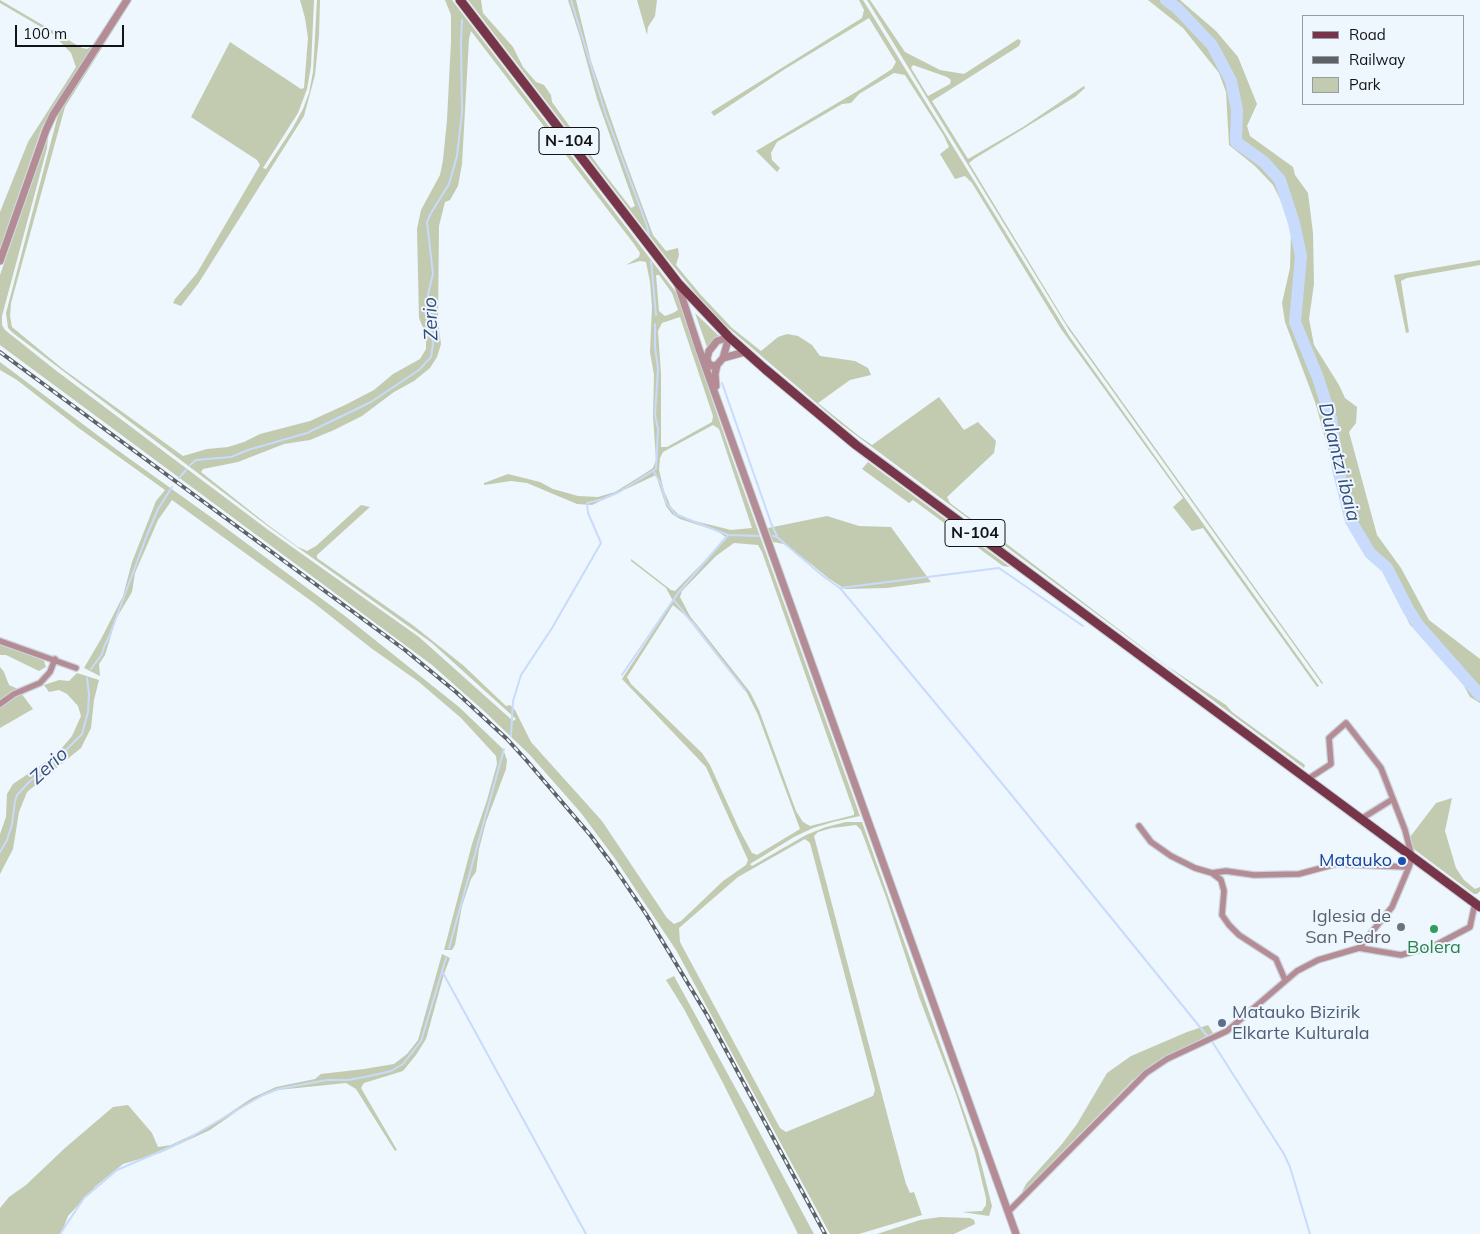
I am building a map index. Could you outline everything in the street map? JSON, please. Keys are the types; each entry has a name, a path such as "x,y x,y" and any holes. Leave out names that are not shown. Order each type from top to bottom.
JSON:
{"main road":[{"name":"N-104","path":"460,0 678,282 745,352 856,444 1477,905"}],"street":[{"path":"0,261 53,115 127,0"},
{"path":"678,282 716,394 1016,1234"},
{"path":"706,362 709,351 717,341 729,337"},
{"path":"716,394 715,374 717,365 723,358 729,337"},
{"path":"723,358 745,352"},
{"path":"706,362 711,366 717,365"},
{"path":"0,640 76,668"},
{"path":"0,704 14,694 40,683 50,672 55,659"},
{"path":"1308,780 1331,764 1328,738 1346,723 1381,768 1405,830 1412,857 1409,867 1392,907 1358,948"},
{"path":"1361,819 1393,799"},
{"path":"1139,826 1151,842 1171,856 1195,868 1212,873 1226,872 1254,875 1299,874 1336,864 1409,867"},
{"path":"1212,873 1221,880 1224,891 1222,915 1239,935 1276,959 1285,980"},
{"path":"1008,1212 1146,1073 1167,1059 1227,1031 1297,971 1318,960 1358,948 1401,955 1434,946 1470,927 1477,905"}],"green space":[{"path":"0,0 82,48 87,49 92,46 122,0 125,0 42,127 0,248 0,212 28,142 76,67 71,53 53,34 0,3"},
{"path":"130,0 132,0 65,107 11,303 10,316 12,327 63,369 183,456 207,449 228,447 260,434 310,421 345,405 374,390 393,374 420,359 426,349 426,335 419,318 417,229 421,210 440,175 443,160 451,41 451,15 445,0 452,0 678,295 731,455 860,816 813,828 794,837 750,864 752,866 806,835 826,827 846,822 862,822 978,1151 992,1206 989,1216 962,1212 982,1211 986,1205 975,1152 956,1094 919,997 886,897 861,830 856,825 832,828 818,832 814,836 906,1184 910,1193 914,1192 922,1215 859,1234 830,1234 676,950 616,860 581,813 530,755 432,665 0,345 0,275 48,137 47,148 2,316 2,325 5,330 271,532 419,637 513,721 516,719 432,643 269,527 8,328 6,313 58,115","holes":["471,31 640,253 639,257 626,265 640,261 646,262 652,307 650,352 654,375 653,416 656,460 653,468 615,492 598,497 578,496 553,489 540,482 508,474 484,483 484,485 511,481 527,483 577,504 592,505 656,475 666,506 672,514 680,519 717,531 727,538 675,591 671,590 631,559 631,561 666,588 673,601 622,679 706,767 748,860 746,865 723,881 681,921 674,924 667,918 602,821 531,742 515,710 510,705 506,706 464,666 414,626 317,558 317,555 370,507 361,505 316,546 307,551 298,547 268,525 201,472 203,469 238,462 284,444 310,440 334,430 362,416 430,368 437,357 441,344 438,321 439,226 445,202 450,200 458,186 462,164","656,275 659,275 672,293 678,310 665,316 659,311","680,317 713,416 712,422 667,447 661,447 661,373 658,331 662,323","713,425 719,429 752,528 731,530 691,520 678,514 671,507 664,491 659,470 660,458 663,452","734,543 758,545 854,815 810,826 803,822 796,811 759,710 750,692 690,616 680,597 682,591 716,556","673,605 693,622 747,693 758,715 800,829 757,855 752,853 710,765 702,753 631,684 627,677","805,839 810,843 875,1090 873,1096 786,1132 780,1128 680,942 679,928 738,877"]},
{"path":"300,0 314,0 311,66 307,89 298,113 263,168 266,169 292,129 309,93 313,72 317,0 320,0 315,75 304,116 198,284 181,306 173,303 197,273 260,165 257,160 191,117 230,42 301,89 304,88 308,38"},
{"path":"468,0 481,0 483,13 513,47 523,67 536,82 544,85 551,95 552,102 631,208 635,206 597,99 568,0 576,0 591,61 653,235 666,251 678,248 679,255 676,265 732,328 761,351 778,337 787,334 798,336 812,345 820,356 855,361 868,368 871,375 850,380 818,403 872,445 939,397 964,430 978,422 996,441 994,453 947,497 950,503 1167,666 1226,705 1232,712 1305,765 1304,768 841,424 725,325 665,256"},
{"path":"637,0 657,0 655,16 648,27 647,35"},
{"path":"859,0 863,0 1070,337 1319,686 1317,687 1203,528 1192,531 1173,507 1183,498 1061,329 972,183 965,176 955,179 940,154 949,147 944,136 905,75 894,73 859,94 851,103 842,104 777,142 771,153 772,160 780,168 777,172 756,151 892,69 896,62 869,18 785,69 714,116 711,112 862,18 864,10"},
{"path":"867,0 870,0 905,52 940,70 964,74 1018,39 1021,41 1019,46 932,101 968,159 1023,127 1084,86 1085,88 1075,97 969,163 1066,323 1322,684 1069,330","holes":["913,65 951,80 950,84 928,96 911,68"]},
{"path":"1148,0 1180,0 1216,31 1238,57 1257,104 1247,126 1250,136 1293,167 1295,175 1308,193 1313,233 1314,284 1309,319 1314,345 1345,398 1357,407 1356,423 1349,432 1377,535 1401,568 1429,620 1480,659 1480,703 1470,697 1462,682 1429,641 1410,625 1383,567 1361,542 1347,516 1315,402 1285,322 1282,303 1290,268 1291,233 1284,207 1273,185 1255,166 1229,145 1226,92 1219,73 1183,28"},
{"path":"1480,260 1480,265 1407,278 1401,281 1409,332 1406,333 1394,275"},
{"path":"695,313 719,336 707,347"},
{"path":"0,362 345,616 459,707 503,749 507,760 506,769 486,822 479,849 476,872 471,879 462,906 455,945 452,950 444,950 472,844 497,764 496,756 461,718 419,682 172,500 158,520 135,573 132,592 116,619 105,655 99,664 100,676 84,668 123,596 132,562 156,501 165,490 80,429 17,380 0,370"},
{"path":"868,462 1010,567 1003,566 913,500 909,503 862,469"},
{"path":"827,516 859,526 891,527 931,582 887,588 845,589 784,544 773,542 768,528"},
{"path":"0,644 44,661 46,667 39,671 6,655 0,655"},
{"path":"0,667 9,685 18,689 33,709 0,728"},
{"path":"77,673 99,680 94,700 91,728 81,748 27,792 19,812 13,849 0,874 0,834 6,817 7,794 13,784 56,755 72,736 81,716 78,706 67,694 59,690 49,692 44,685 59,680 69,681"},
{"path":"1452,798 1445,831 1456,868 1464,880 1475,889 1480,887 1480,891 1477,894 1474,894 1411,845 1410,837 1436,803"},
{"path":"442,954 450,958 426,1039 403,1071 364,1083 361,1088 397,1150 395,1151 356,1089 346,1083 278,1090 253,1100 210,1130 160,1153 123,1164 96,1186 68,1216 61,1234 0,1234 0,1208 9,1197 26,1185 65,1148 113,1107 128,1105 152,1133 158,1147 171,1145 207,1128 252,1098 276,1087 315,1079 321,1074 394,1064 407,1054 418,1040"},
{"path":"674,976 814,1234 798,1234 724,1085 684,1009 666,980"},
{"path":"1208,1025 1213,1033 1154,1063 1132,1081 1021,1194 1026,1184 1062,1144 1077,1124 1107,1073 1131,1056"},
{"path":"940,1217 970,1218 974,1220 975,1224 954,1234 877,1234 920,1220"}],"waterway":[{"path":"571,0 606,115 649,236"},
{"name":"Dulantzi ibaia","path":"1166,0 1177,8 1212,45 1231,81 1237,110 1236,142 1264,162 1280,180 1294,223 1301,256 1295,322 1318,378 1331,418 1338,469 1351,521 1370,553 1387,568 1419,626 1480,695"},
{"name":"Zerio","path":"190,465 196,460 231,457 248,450 307,433 371,402 419,370 431,357 433,344 428,294 433,274 427,222 449,184 457,156 462,112 462,20"},
{"path":"651,261 656,315"},
{"path":"511,736 513,701 521,675 552,628 601,543 588,513 587,503 619,492 656,469 658,429 655,415 658,369 655,347 655,324"},
{"path":"722,383 777,536"},
{"name":"Zerio","path":"179,478 186,470"},
{"path":"654,472 661,484 666,502 675,514 728,535 759,536"},
{"name":"Zerio","path":"91,669 102,654 147,535 158,509 172,487"},
{"path":"622,675 678,593 728,535"},
{"path":"773,536 777,537 840,588 1208,1037"},
{"path":"840,588 999,568 1083,626"},
{"path":"674,600 745,690"},
{"name":"Zerio","path":"0,852 7,840 12,824 17,795 82,734 88,712 89,694 87,678"},
{"path":"449,948 504,749"},
{"path":"60,1234 84,1198 117,1170 182,1142 263,1095 278,1089 327,1080 348,1080 370,1076 391,1071 403,1064 421,1041 446,958"},
{"path":"443,973 586,1234"},
{"path":"1213,1043 1284,1154 1290,1167 1310,1234"}],"railway":[{"path":"0,352 405,650 456,692 507,739 591,836 646,914 707,1015 825,1234"}],"place":[{"name":"Matauko","path":"1402,861"},
{"name":"Iglesia de San Pedro","path":"1401,927"},
{"name":"Bolera","path":"1434,929"},
{"name":"Matauko Bizirik Elkarte Kulturala","path":"1222,1023"}]}
